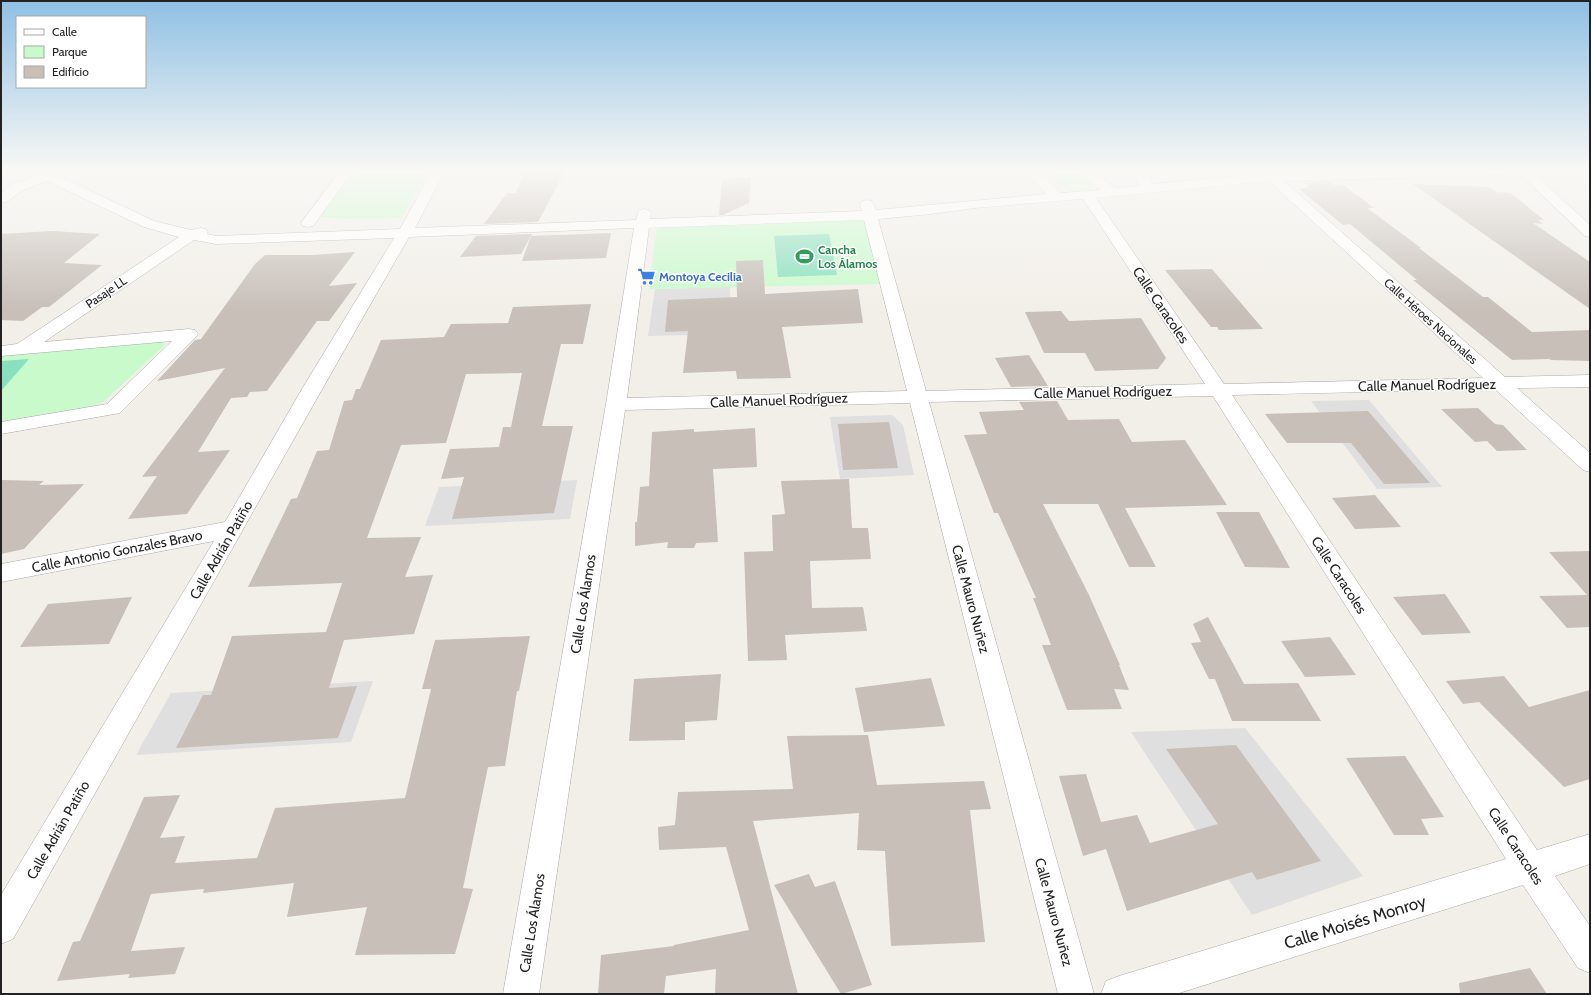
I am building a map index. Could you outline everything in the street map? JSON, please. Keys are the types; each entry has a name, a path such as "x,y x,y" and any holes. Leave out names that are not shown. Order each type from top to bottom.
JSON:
{"street":[{"path":"135,217 165,229 216,240 407,227 657,217"},
{"path":"308,223 312,217"},
{"name":"Calle Adrián Patiño","path":"1,928 412,217"},
{"name":"Calle Mauro Nuñez","path":"870,217 1076,994"},
{"name":"Calle Caracoles","path":"1102,217 1218,389 1530,868 1590,956"},
{"name":"Calle Héroes Nacionales","path":"1317,217 1590,465"},
{"path":"1573,217 1590,233"},
{"name":"Calle Los Álamos","path":"521,994 616,404 643,218"},
{"path":"193,234 228,227 308,223 407,227"},
{"name":"Pasaje LL","path":"20,350 193,234"},
{"path":"1,351 190,334 113,409 1,428"},
{"name":"Calle Manuel Rodríguez","path":"616,404 1590,381"},
{"name":"Calle Antonio Gonzales Bravo","path":"1,573 233,529"},
{"name":"Calle Moisés Monroy","path":"1119,994 1590,849"}],"shaded area":[{"path":"730,287 731,334 648,336 655,289"},
{"path":"1369,400 1442,487 1377,489 1311,401"},
{"path":"892,415 903,425 914,475 840,479 830,417"},
{"path":"577,480 570,519 425,526 439,487"},
{"path":"373,681 351,742 136,755 171,693"},
{"path":"1245,728 1363,876 1252,915 1131,732"}],"green space":[{"path":"326,217 401,217 401,218 348,219"},
{"path":"860,219 866,221 882,284 649,289 656,232 657,229 662,226"},
{"name":"Cancha Los Álamos","path":"829,234 837,275 778,277 774,236"},
{"path":"157,341 166,344 103,402 86,408 1,422 1,355"},
{"path":"29,359 1,391 1,361"}],"building":[{"path":"489,217 540,217 538,222 484,224"},
{"path":"1334,217 1380,217 1483,297 1488,297 1532,332 1590,330 1590,361 1549,359 1512,360 1413,280 1417,280 1350,224 1343,225"},
{"path":"1460,217 1541,217 1544,220 1538,220 1543,224 1533,223 1590,262 1590,309"},
{"path":"52,231 100,234 64,263 102,265 49,307 42,307 23,321 1,320 1,234"},
{"path":"611,233 606,258 522,261 531,236"},
{"path":"532,234 521,254 460,257 476,236"},
{"path":"355,252 329,286 357,283 329,321 317,321 267,391 250,392 247,397 231,398 198,452 230,450 187,514 128,519 157,476 142,477 225,368 157,381 195,340 201,339 255,264 265,255 313,255"},
{"path":"763,260 765,294 858,289 863,323 782,327 791,378 737,379 736,371 683,373 688,331 665,332 668,300 737,297 736,261"},
{"path":"1212,269 1263,329 1219,330 1217,327 1211,327 1165,270"},
{"path":"591,304 583,344 561,344 542,426 573,426 554,513 452,519 464,477 441,479 450,449 499,447 503,427 511,427 522,373 466,374 446,443 401,445 367,538 421,537 405,577 433,575 414,634 344,640 329,688 357,686 338,738 176,748 203,695 211,695 232,636 326,632 342,583 248,587 291,499 297,498 317,451 329,450 344,401 352,400 356,389 360,389 381,340 444,337 451,324 508,323 513,307"},
{"path":"1061,311 1069,321 1141,318 1166,358 1158,369 1095,371 1085,353 1044,353 1025,312"},
{"path":"1029,355 1048,386 1011,387 995,358"},
{"path":"1057,401 1068,420 1119,419 1132,442 1185,440 1227,505 1125,508 1156,567 1129,567 1098,504 1043,504 1089,595 1120,665 1129,690 1114,689 1122,709 1067,710 1042,645 1051,645 1033,598 1036,598 998,513 994,513 964,435 987,434 979,412 1024,410 1019,402"},
{"path":"1478,408 1495,424 1503,425 1527,450 1497,451 1487,441 1475,442 1441,409"},
{"path":"1368,411 1430,483 1384,484 1351,443 1287,443 1265,414"},
{"path":"889,422 898,468 843,470 838,424"},
{"path":"755,428 757,467 713,469 718,542 696,543 694,548 667,548 668,542 635,546 635,522 637,522 640,487 649,486 652,432 694,429 694,432"},
{"path":"849,479 852,528 868,528 871,559 810,561 812,608 863,607 867,631 785,635 787,660 748,661 744,552 773,551 772,515 785,514 781,481"},
{"path":"1,480 44,481 39,485 84,484 24,549 1,554"},
{"path":"1375,495 1401,527 1355,529 1332,498"},
{"path":"1216,512 1259,512 1290,568 1245,567"},
{"path":"1590,551 1590,627 1567,628 1539,596 1587,595 1549,552"},
{"path":"1445,594 1471,633 1422,635 1393,597"},
{"path":"132,597 109,644 20,647 48,604"},
{"path":"1208,617 1244,684 1298,683 1321,721 1232,721 1215,679 1209,679 1191,643 1201,642 1193,624"},
{"path":"530,636 519,691 517,691 505,766 488,767 463,888 473,889 455,954 355,955 367,907 287,917 294,883 203,893 204,889 151,894 131,951 185,947 175,974 128,978 130,974 57,981 73,942 80,941 144,797 180,795 160,838 185,836 175,863 257,858 275,808 405,798 431,689 422,689 435,640"},
{"path":"1330,637 1356,675 1305,677 1281,641"},
{"path":"721,674 717,720 685,722 685,740 629,741 634,679"},
{"path":"1504,676 1529,707 1590,690 1590,779 1564,787 1479,702 1463,704 1446,681"},
{"path":"931,678 945,726 864,732 855,688"},
{"path":"868,735 877,785 984,781 991,809 970,810 985,942 891,946 885,851 857,850 859,813 753,821 798,994 715,994 716,969 666,976 664,994 598,994 601,955 674,946 749,930 726,847 659,850 658,827 675,825 678,792 793,789 787,736"},
{"path":"1236,745 1321,861 1257,880 1252,872 1127,911 1106,849 1083,856 1059,776 1086,774 1101,822 1137,815 1150,843 1218,824 1166,749"},
{"path":"1405,756 1444,817 1421,819 1429,835 1394,835 1346,758"},
{"path":"809,874 815,887 835,881 872,985 841,994 774,885"},
{"path":"1530,968 1547,994 1460,994 1459,983"}],"place":[{"name":"Cancha Los Álamos","path":"805,256"},
{"name":"Montoya Cecilia","path":"646,276"}]}
